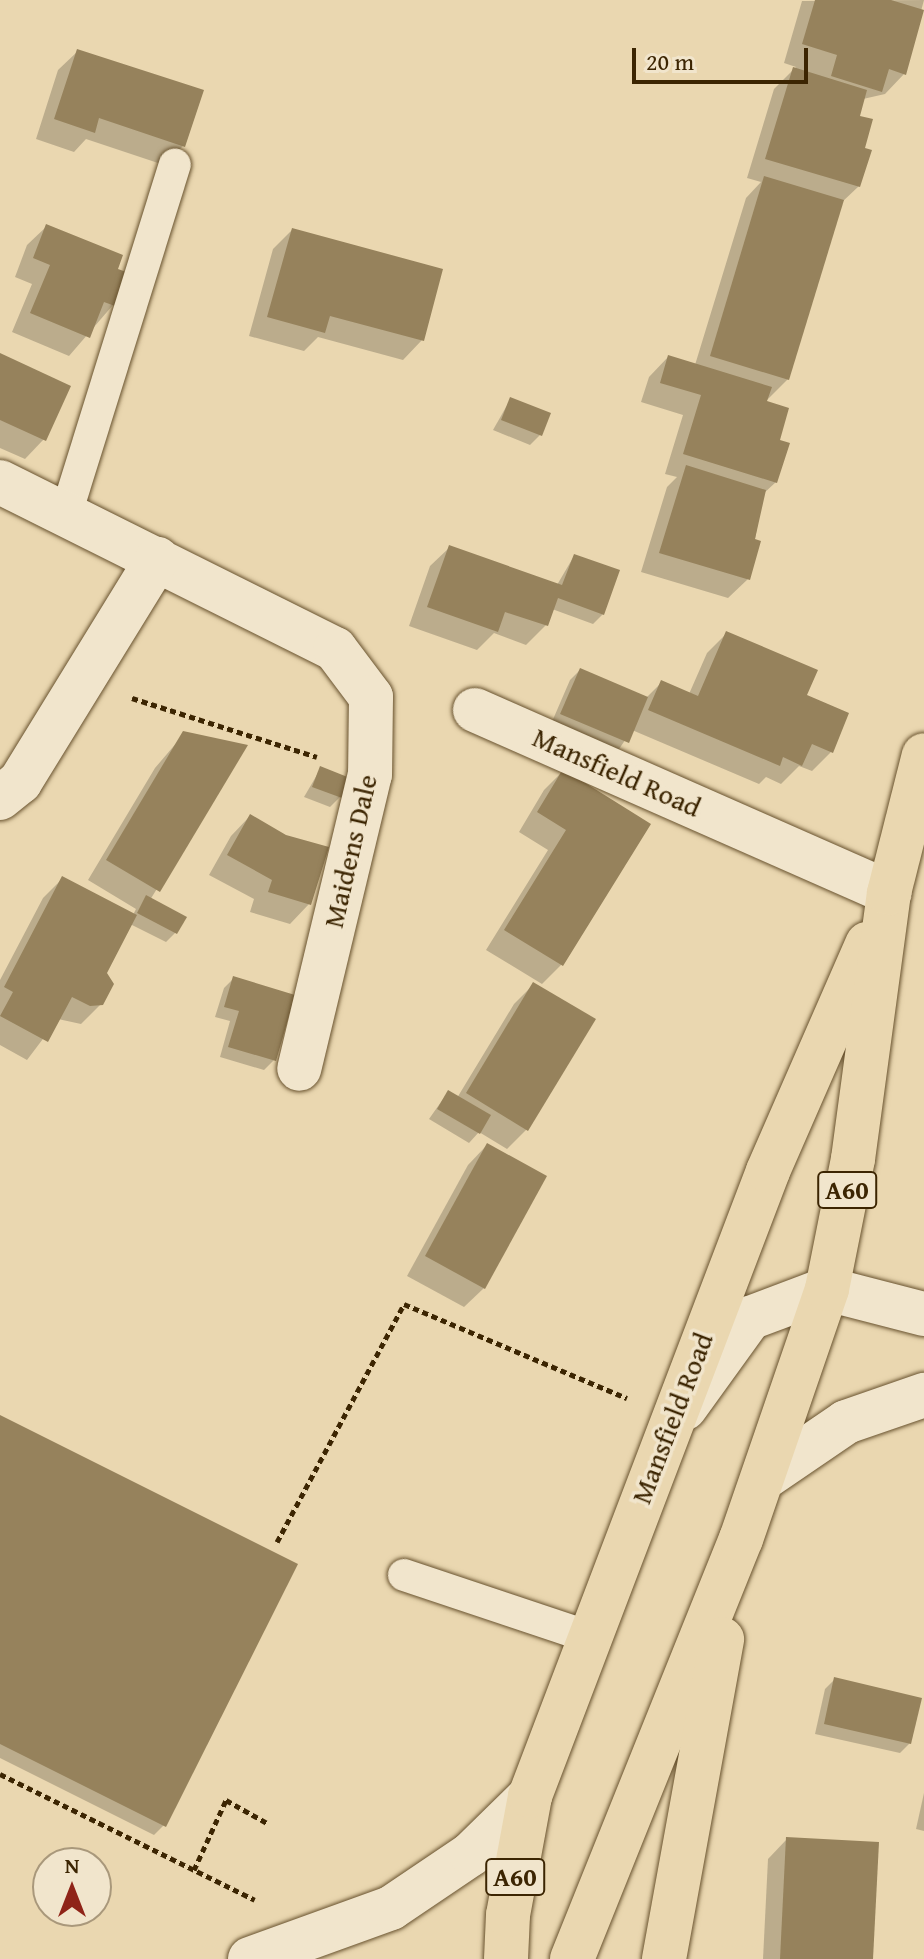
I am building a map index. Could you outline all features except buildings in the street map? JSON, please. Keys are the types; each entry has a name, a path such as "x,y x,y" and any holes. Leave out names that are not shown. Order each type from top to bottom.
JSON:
{"highway":[{"name":"Mansfield Road","path":"572,1959 741,1539 827,1289 853,1159 889,893 924,755"},
{"name":"Mansfield Road","path":"506,1959 508,1915 530,1796 667,1428 768,1171 889,893"},
{"name":"Mansfield Road","path":"664,1959 741,1539"}],"street":[{"name":"Maidens Dale","path":"0,482 335,649 371,697 370,774 299,1069"},
{"path":"0,798 20,782 157,559"},
{"name":"Mansfield Road","path":"475,710 889,893"},
{"path":"667,1428 750,1318 827,1289 924,1314"},
{"path":"764,1478 846,1422 924,1395"},
{"path":"250,1959 391,1908 471,1854 530,1796"}],"lane":[{"path":"66,514 175,165"},
{"path":"404,1575 589,1637"}],"path":[{"path":"81,682 370,774"},
{"path":"277,1542 404,1304 667,1428"},
{"path":"0,1774 261,1903"},
{"path":"194,1870 226,1800 267,1823"}]}
